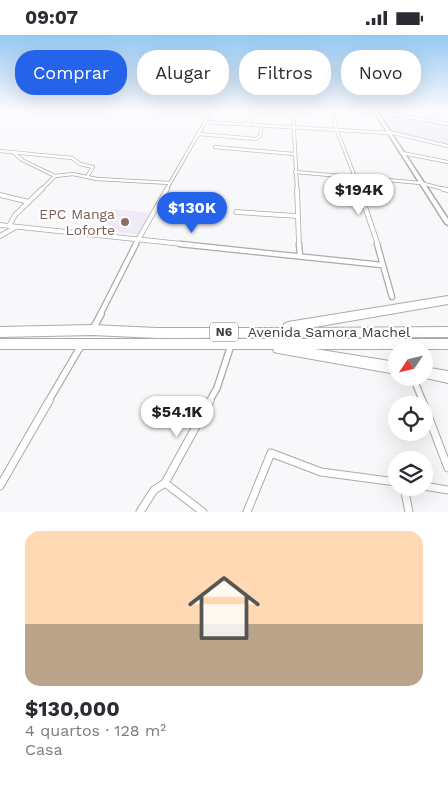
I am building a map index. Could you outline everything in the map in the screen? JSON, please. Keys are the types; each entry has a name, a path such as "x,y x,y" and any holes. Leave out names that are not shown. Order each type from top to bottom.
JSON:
{"highway":[{"path":"271,331 448,300"},
{"name":"Avenida Samora Machel","path":"0,332 92,330 157,333 271,331 448,332"},
{"name":"Avenida Samora Machel","path":"0,344 448,344"},
{"path":"254,344 388,367"},
{"path":"433,374 448,377"}],"main road":[{"path":"389,133 448,223"}],"street":[{"path":"92,330 139,238 199,134 256,139 260,137 261,132"},
{"path":"294,132 300,256"},
{"path":"338,132 350,161 368,214 392,297"},
{"path":"370,132 389,133 448,146"},
{"path":"214,147 294,154"},
{"path":"0,151 72,158 80,165 93,167 88,175"},
{"path":"13,152 20,161 42,168 55,176"},
{"path":"402,153 448,161"},
{"path":"295,172 421,183 448,189"},
{"path":"9,226 16,215 55,176 68,174 88,175 97,179 170,183"},
{"path":"0,195 5,198 29,202"},
{"path":"236,212 297,217"},
{"path":"0,225 139,238 382,265"},
{"path":"0,235 15,227"},
{"path":"0,486 82,343"},
{"path":"140,512 154,489 165,483 216,387 231,343"},
{"path":"433,429 448,468"},
{"path":"247,512 271,453 320,472 388,481"},
{"path":"165,483 203,512"},
{"path":"433,488 448,490"},
{"path":"406,496 409,512"}],"shaded area":[{"path":"448,132 448,145 394,133"},
{"name":"EPC Manga Loforte","path":"114,209 150,213 138,235 98,230"}],"place":[{"name":"EPC Manga Loforte","path":"125,222"}]}
